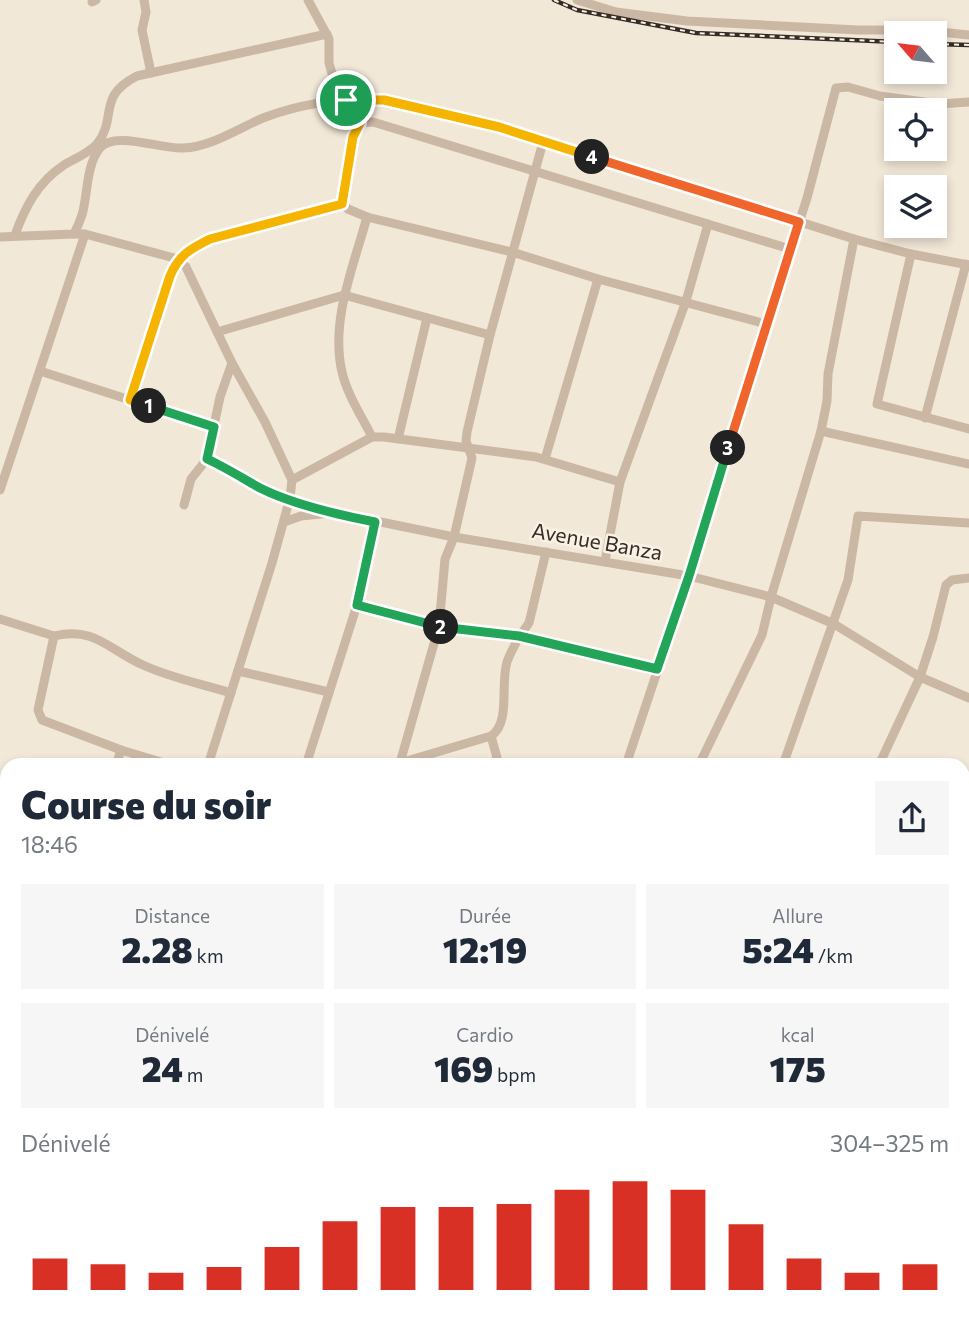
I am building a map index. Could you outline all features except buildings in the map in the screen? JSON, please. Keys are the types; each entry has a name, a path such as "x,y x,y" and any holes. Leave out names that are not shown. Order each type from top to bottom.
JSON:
{"street":[{"path":"144,0 146,12 142,30 151,73"},
{"path":"308,0 327,34 330,70 360,123"},
{"path":"577,0 616,12 687,21 969,34"},
{"path":"74,234 83,213 86,190 110,101 123,83 137,76 327,34"},
{"path":"628,758 689,576 799,222 836,89 848,88 880,96 939,104 969,102"},
{"path":"15,235 32,195 61,167 98,146 122,141 184,149 304,105 326,100 384,100 499,127 854,239 967,265 925,418"},
{"path":"342,204 353,137 360,123 366,121 790,249"},
{"path":"400,758 439,626 446,559 454,537 471,458 466,441 467,432 490,335 543,142"},
{"path":"342,204 367,217 512,252 598,279 766,324"},
{"path":"130,400 178,259 189,249 210,239 342,204"},
{"path":"367,217 344,295 339,343 343,376 372,437"},
{"path":"606,561 620,482 686,301 708,224"},
{"path":"0,490 85,234"},
{"path":"0,237 85,234 178,259 186,267 292,480 284,522 210,758"},
{"path":"702,758 760,642 821,432 827,401 828,374 854,239"},
{"path":"911,254 876,402 879,406 969,429"},
{"path":"545,459 598,279"},
{"path":"217,332 344,295 490,335"},
{"path":"398,439 427,318"},
{"path":"184,505 191,479 207,459 220,397 232,363"},
{"path":"40,371 214,427"},
{"path":"821,432 969,464"},
{"path":"292,480 372,437 545,459 620,482"},
{"name":"Avenue Banza","path":"207,459 232,470 258,487 331,512 454,537 689,576 771,597 834,624 920,677 969,698"},
{"path":"284,522 301,516 331,512"},
{"path":"786,758 848,580 859,516 969,523"},
{"path":"308,758 357,605 375,522"},
{"path":"418,758 491,736 502,722 507,663 519,636 529,623 546,552"},
{"path":"882,758 920,677 948,582 957,578 969,578"},
{"path":"357,605 439,626 519,636 657,669"},
{"path":"0,618 54,636 71,632 93,636 143,665 231,693"},
{"path":"54,636 39,716 48,723 148,758"},
{"path":"238,671 329,692"},
{"path":"491,736 497,758"},
{"path":"118,758 121,750"}],"railway":[{"path":"554,0 577,10 696,33 884,41"},
{"path":"947,44 969,45"}],"route":[{"path":"346,100 384,100 499,127 799,222 689,576 657,669 519,636 443,627 357,605 375,522 331,512 258,487 232,470 207,459 214,427 130,400 170,276 182,254 210,239 342,204 353,137 360,123 346,100"}]}
